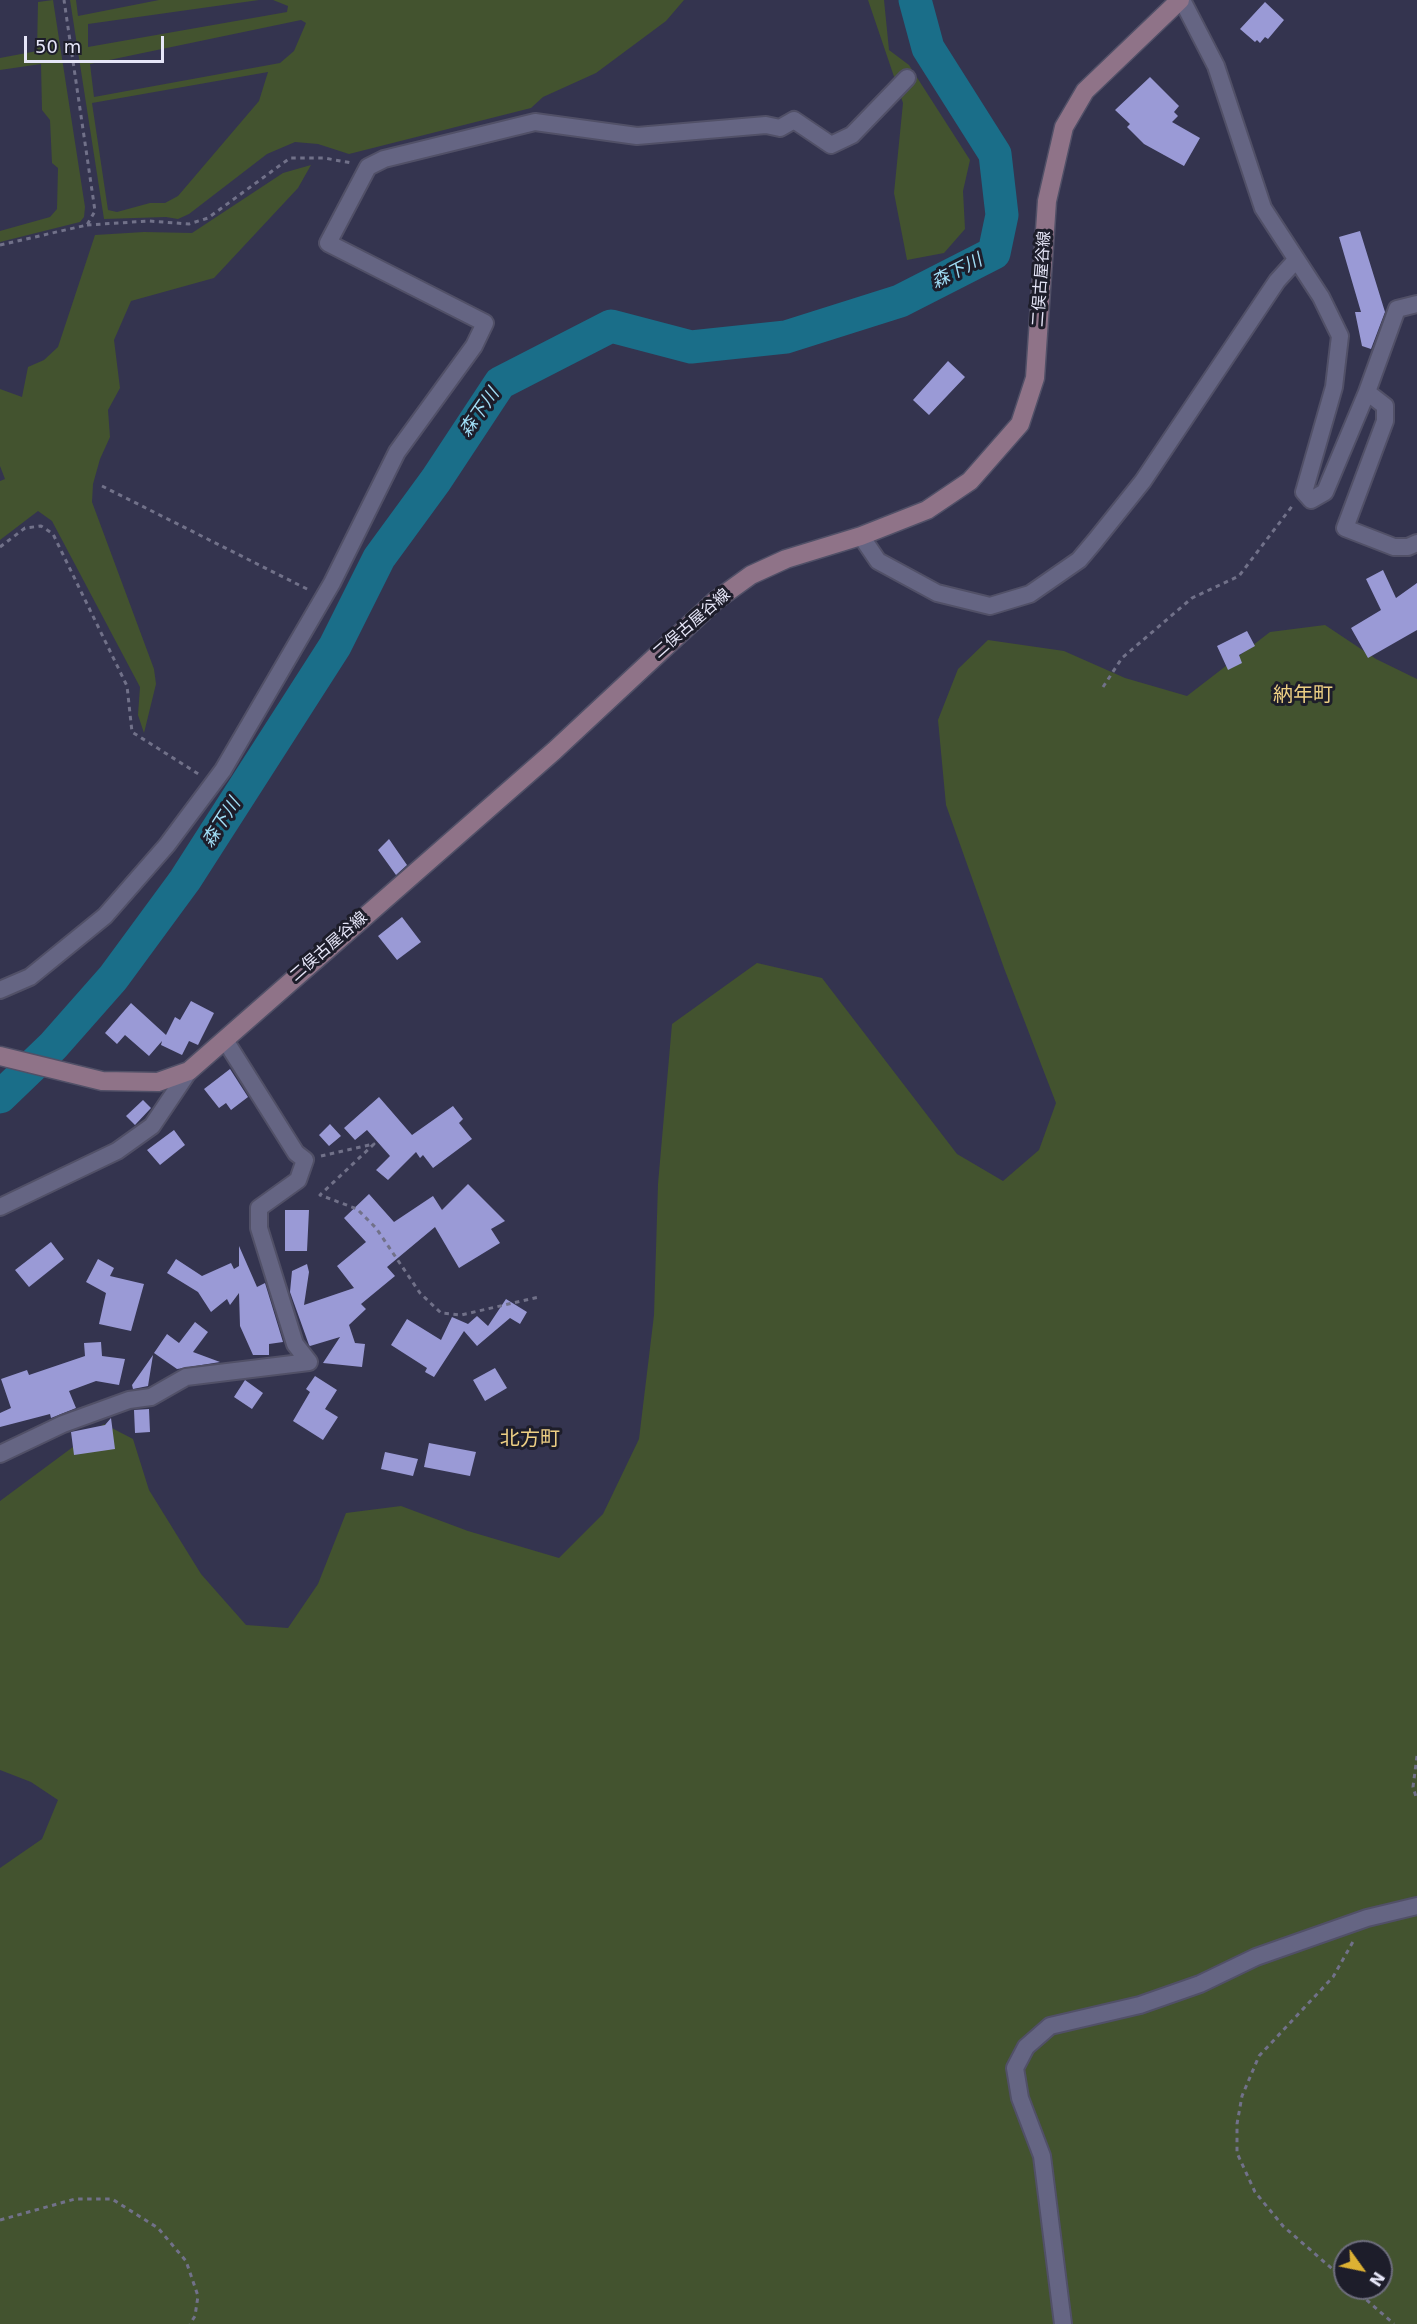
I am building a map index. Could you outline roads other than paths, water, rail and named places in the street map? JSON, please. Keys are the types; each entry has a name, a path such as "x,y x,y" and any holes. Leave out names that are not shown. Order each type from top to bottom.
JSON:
{"main road":[{"name":"二俣古屋谷線","path":"0,1056 102,1081 158,1082 189,1071 554,751 715,600 751,575 786,559 861,536 927,510 969,481 1020,424 1035,378 1047,201 1064,127 1086,91 1181,0"}],"street":[{"path":"1181,0 1216,66 1263,208 1321,297 1340,336 1334,387 1304,492 1311,500 1325,492 1367,392 1397,309 1417,304"},
{"path":"0,990 30,978 105,916 167,845 214,784 324,597 397,453 474,346 485,323 328,243 368,167 402,154 535,122 636,136 765,125 780,128 794,120 831,145 852,135 907,78"},
{"path":"861,536 878,561 937,593 990,606 1030,594 1079,560 1143,481 1277,281 1296,260"},
{"path":"1367,392 1385,406 1385,421 1372,461 1345,528 1394,547 1408,547 1417,543"},
{"path":"0,1454 63,1424 129,1400 151,1397 186,1377 309,1362 296,1344 259,1228 259,1208 298,1180 305,1160 296,1153 225,1040"},
{"path":"0,1207 117,1151 152,1126 189,1071"},
{"path":"1063,2324 1042,2156 1020,2098 1015,2068 1026,2047 1050,2026 1140,2005 1200,1984 1257,1957 1367,1918 1417,1906"}],"waterway":[{"name":"森下川","path":"0,1097 53,1046 113,978 185,880 335,646 379,558 436,480 500,383 611,326 691,347 786,337 900,301 994,253 1002,215 995,154 928,48 915,0"}],"district":[{"name":"納年町","path":"1303,696"},
{"name":"北方町","path":"530,1440"}]}
